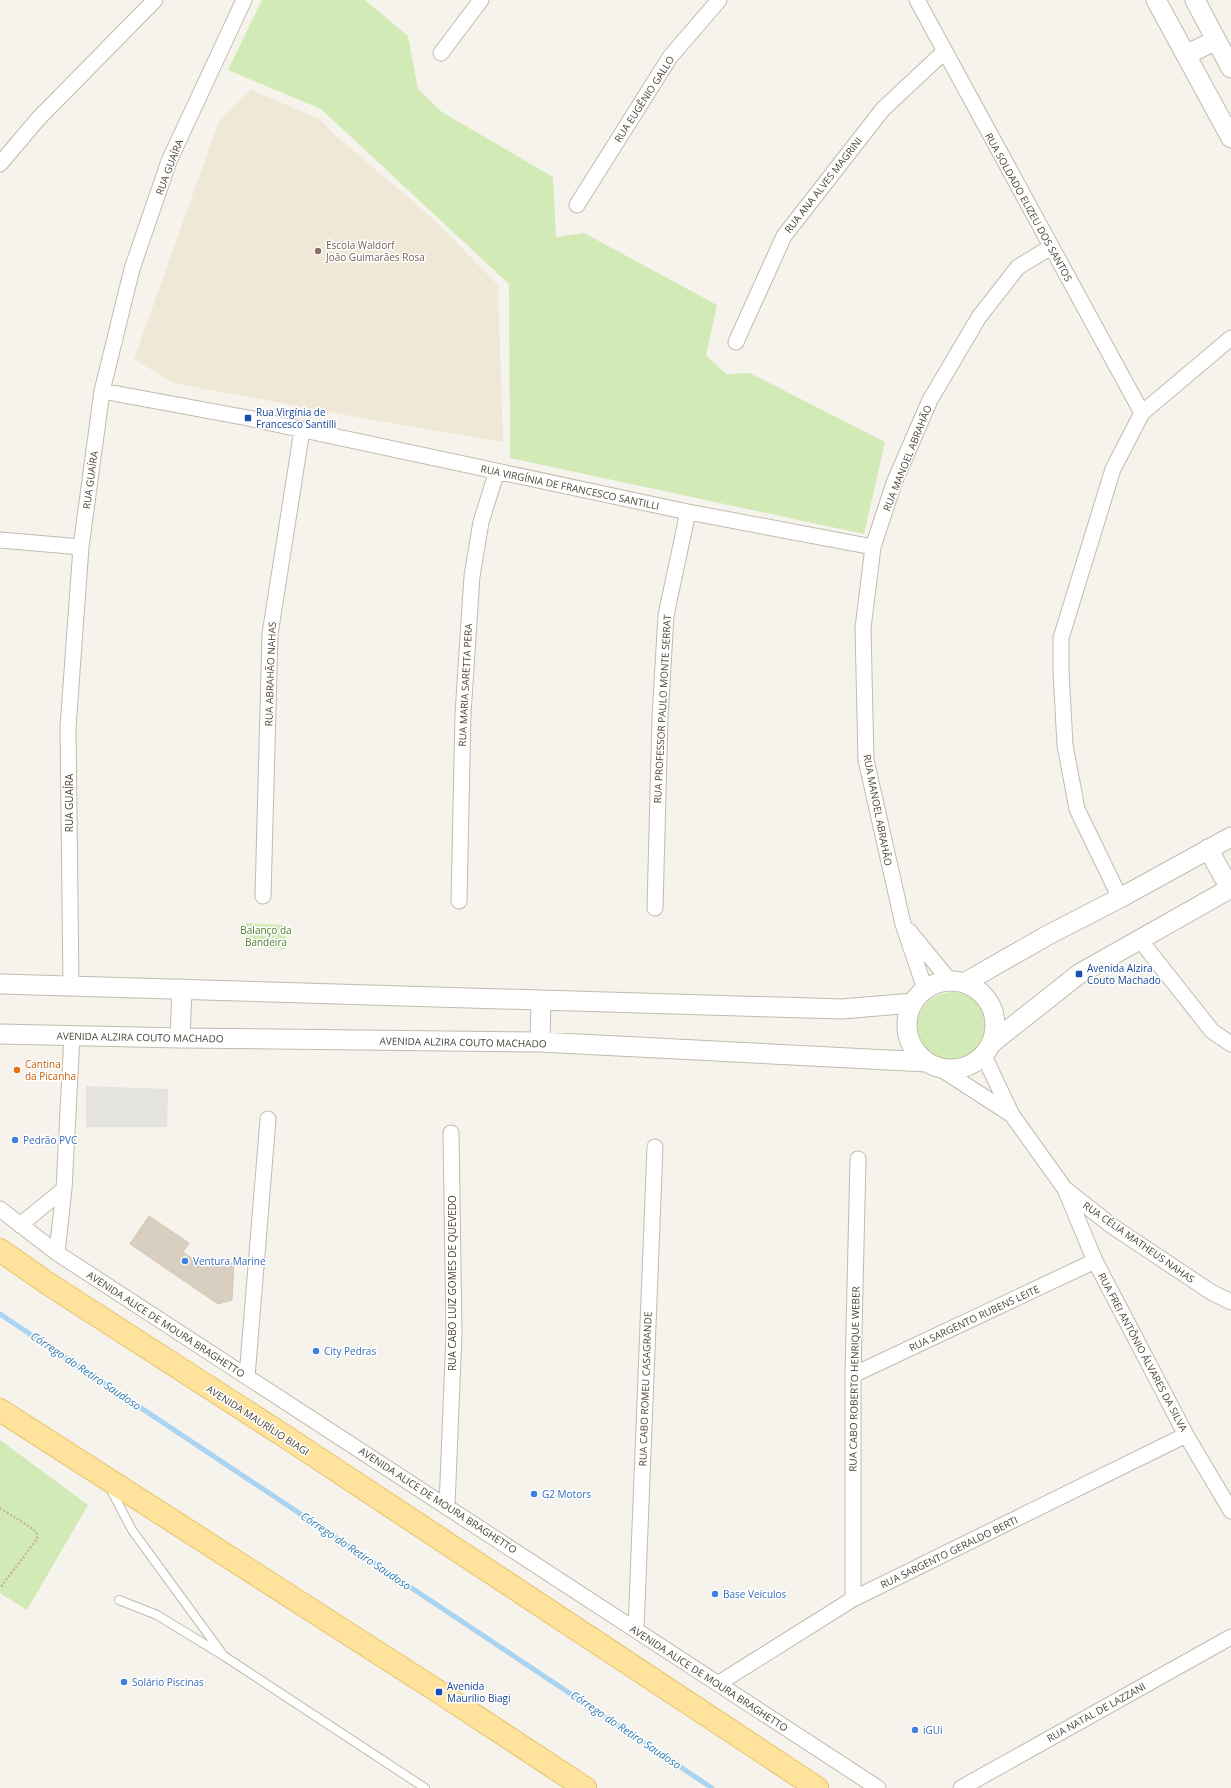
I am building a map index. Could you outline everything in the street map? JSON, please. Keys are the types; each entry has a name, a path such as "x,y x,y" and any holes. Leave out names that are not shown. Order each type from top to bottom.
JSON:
{"main road":[{"name":"AVENIDA MAURÍLIO BIAGI","path":"0,1250 47,1283 286,1437 817,1788"},
{"path":"0,1264 47,1283"},
{"path":"0,1410 425,1683 585,1788"}],"street":[{"path":"0,164 38,119 155,0"},
{"name":"RUA GUAÍRA","path":"70,987 68,727 81,546 102,391 132,270 169,161 244,0"},
{"path":"442,53 481,0"},
{"name":"RUA EUGÊNIO GALLO","path":"577,205 670,57 719,0"},
{"name":"RUA SOLDADO ELIZEU DOS SANTOS","path":"916,0 1142,413"},
{"path":"1156,0 1231,138"},
{"path":"1194,0 1231,68"},
{"path":"1186,55 1216,40"},
{"name":"RUA ANA ALVES MAGRINI","path":"736,342 784,236 883,109 944,51"},
{"name":"RUA MANOEL ABRAHÃO","path":"925,989 903,924 866,760 863,628 873,547 894,483 930,400 979,317 1018,268 1051,247"},
{"path":"1120,898 1076,809 1065,745 1061,671 1061,638 1113,469 1142,413 1231,338"},
{"name":"RUA VIRGÍNIA DE FRANCESCO SANTILLI","path":"102,391 302,430 688,512 873,547"},
{"name":"RUA ABRAHÃO NAHAS","path":"263,896 270,634 302,430"},
{"name":"RUA MARIA SARETTA PERA","path":"459,901 462,714 472,576 481,522 497,471"},
{"name":"RUA PROFESSOR PAULO MONTE SERRAT","path":"655,908 660,718 666,615 688,512"},
{"path":"0,540 81,546"},
{"path":"958,982 1120,898 1208,848 1231,837"},
{"path":"989,1049 996,1024 992,1006 980,992 958,982 941,982 925,989 913,1004 908,1016 907,1029 910,1042 917,1053 934,1065 953,1070 964,1068 975,1063 989,1049 1079,974 1230,888 1208,848"},
{"name":"RUA MANOEL ABRAHÃO","path":"903,924 958,982"},
{"path":"1140,940 1212,1031 1231,1044"},
{"path":"0,984 842,1008 913,1004"},
{"path":"180,1038 182,989"},
{"path":"540,1042 541,1000"},
{"name":"AVENIDA ALZIRA COUTO MACHADO","path":"0,1034 180,1038 540,1042 934,1065"},
{"path":"57,1254 64,1189 72,1035"},
{"name":"RUA CÉLIA MATHEUS NAHAS","path":"989,1049 1012,1115 1065,1189 1112,1226 1211,1292 1231,1302"},
{"name":"RUA CÉLIA MATHEUS NAHAS","path":"934,1065 1012,1115"},
{"path":"247,1377 268,1119"},
{"name":"RUA CABO LUIZ GOMES DE QUEVEDO","path":"447,1506 454,1334 450,1133"},
{"name":"RUA CABO ROMEU CASAGRANDE","path":"636,1630 655,1147"},
{"name":"RUA CABO ROBERTO HENRIQUE WEBER","path":"852,1599 853,1375 858,1159"},
{"path":"20,1225 64,1189"},
{"name":"RUA FREI ANTÔNIO ÁLVARES DA SILVA","path":"1065,1189 1095,1261 1186,1434 1231,1511"},
{"name":"AVENIDA ALICE DE MOURA BRAGHETTO","path":"0,1209 57,1254 447,1506 878,1788"},
{"name":"RUA SARGENTO RUBENS LEITE","path":"853,1375 1095,1261"},
{"name":"RUA SARGENTO GERALDO BERTI","path":"719,1683 852,1599 1186,1434"},
{"name":"RUA NATAL DE LAZZANI","path":"961,1788 1231,1637"}],"lane":[{"path":"105,1478 132,1530 224,1656"},
{"path":"119,1600 157,1615 224,1656 425,1788"}],"path":[{"path":"0,1508 33,1529 37,1534 37,1539 0,1588"}],"shaded area":[{"name":"Escola Waldorf João Guimarães Rosa","path":"251,90 320,119 335,135 431,217 498,285 503,442 173,383 134,359 219,121"},
{"path":"86,1086 168,1089 167,1127 86,1127"}],"green space":[{"path":"262,0 365,0 408,36 418,89 442,112 553,177 556,237 584,233 717,305 706,355 726,374 750,373 885,442 864,534 510,458 509,284 321,109 228,70"},
{"name":"Balanço da Bandeira","path":"246,923 286,925 285,949 246,946"},
{"path":"952,992 965,995 977,1002 984,1014 987,1027 984,1040 977,1052 965,1059 952,1062 939,1059 927,1052 920,1040 917,1027 920,1014 927,1002 939,995"},
{"path":"0,1440 88,1505 27,1610 0,1593"}],"building":[{"name":"Ventura Marine","path":"149,1216 189,1243 183,1252 194,1260 234,1263 232,1300 218,1304 130,1244"}],"waterway":[{"name":"Córrego do Retiro Saudoso","path":"0,1314 712,1788"}],"place":[{"name":"Escola Waldorf João Guimarães Rosa","path":"318,251"},
{"name":"Rua Virgínia de Francesco Santilli","path":"248,418"},
{"name":"Avenida Alzira Couto Machado","path":"1079,974"},
{"name":"Cantina da Picanha","path":"17,1070"},
{"name":"Pedrão PVC","path":"15,1140"},
{"name":"Ventura Marine","path":"185,1261"},
{"name":"City Pedras","path":"316,1351"},
{"name":"G2 Motors","path":"534,1494"},
{"name":"Base Veículos","path":"715,1594"},
{"name":"Solário Piscinas","path":"124,1682"},
{"name":"Avenida Maurílio Biagi","path":"439,1692"},
{"name":"iGUi","path":"915,1730"}]}
